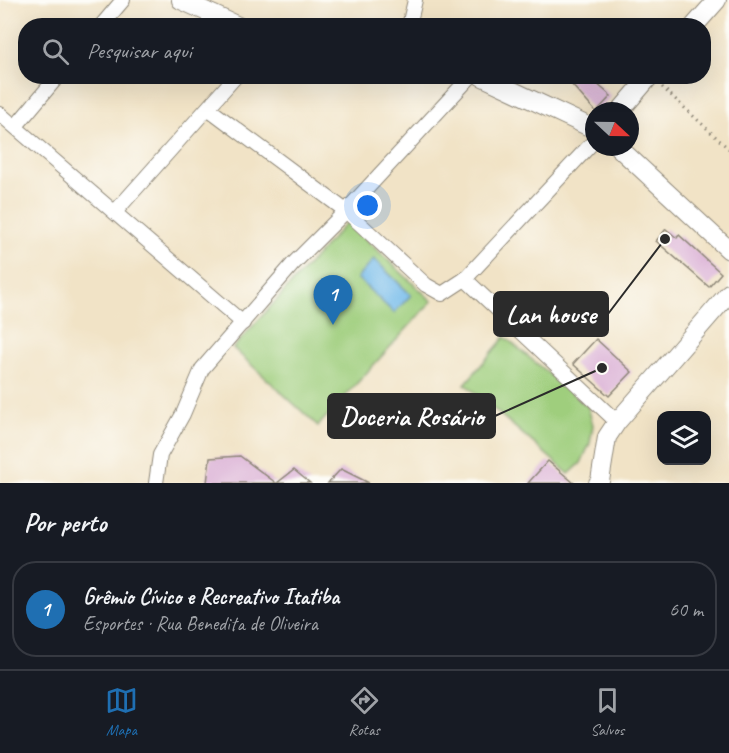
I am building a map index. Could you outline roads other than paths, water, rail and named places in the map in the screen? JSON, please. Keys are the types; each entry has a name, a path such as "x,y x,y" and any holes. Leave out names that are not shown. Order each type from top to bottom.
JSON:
{"main road":[{"path":"182,0 221,18"},
{"path":"701,18 717,0"},
{"path":"498,84 585,125"},
{"path":"628,102 644,84"},
{"path":"628,156 729,250"},
{"path":"600,482 607,436 729,293"}],"street":[{"path":"108,18 123,0"},
{"path":"412,18 415,0"},
{"path":"15,126 51,84"},
{"path":"115,212 229,84"},
{"path":"156,483 160,455 183,414 202,369 293,264 346,211 464,84"},
{"path":"209,108 346,211 426,285 442,294 465,279 585,151"},
{"path":"0,114 243,323"},
{"path":"465,279 617,422"}],"water":[{"path":"374,259 411,295 394,313 357,278"}],"place":[{"name":"Lan house","path":"665,239"},
{"name":"Grêmio Cívico e Recreativo Itatiba","path":"333,325"},
{"name":"Doceria Rosário","path":"602,368"}]}
